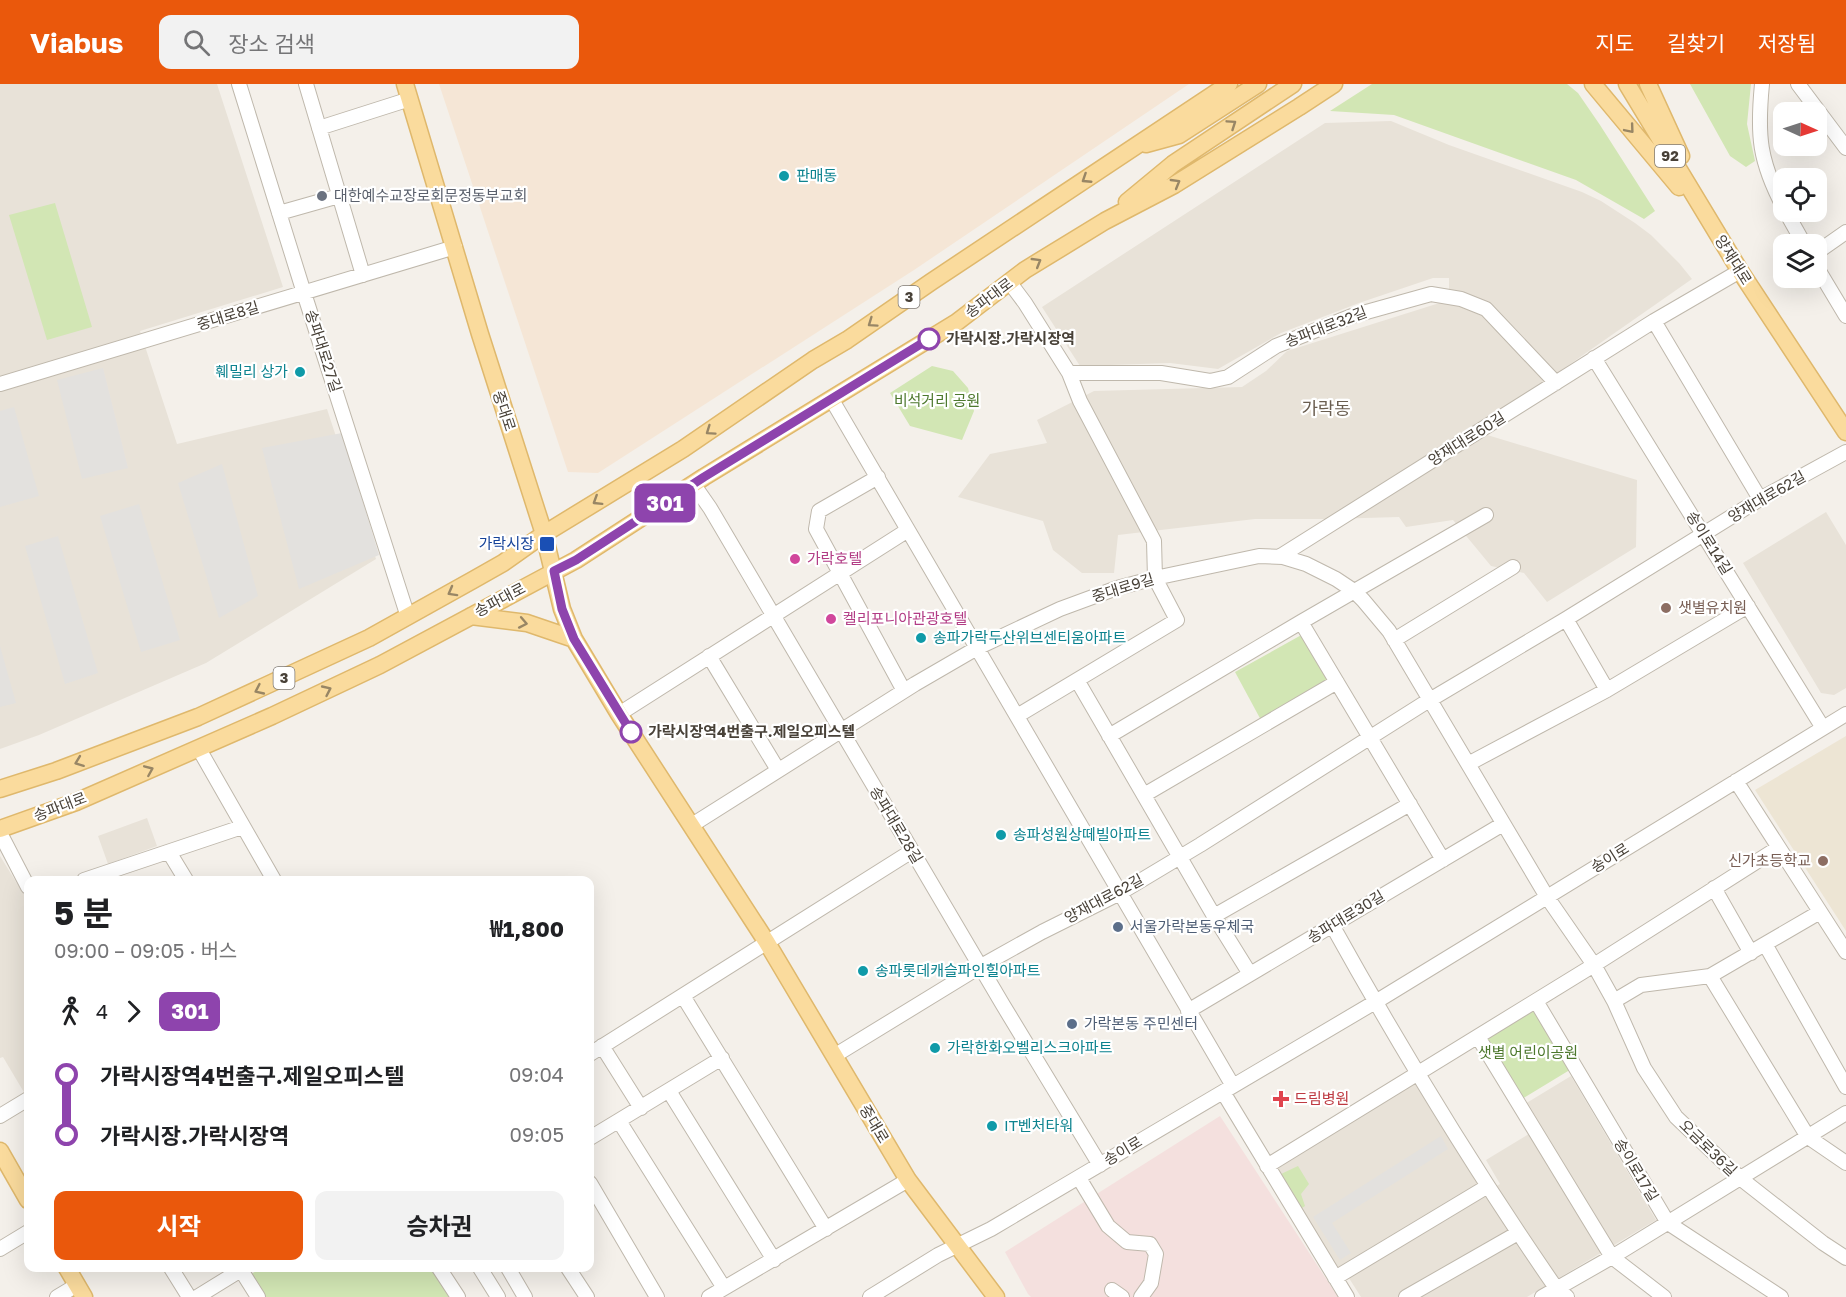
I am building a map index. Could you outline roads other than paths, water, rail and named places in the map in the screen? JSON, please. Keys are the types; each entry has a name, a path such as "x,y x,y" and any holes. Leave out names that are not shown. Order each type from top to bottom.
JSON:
{"main road":[{"name":"송파대로","path":"0,789 56,771 198,717 369,638 503,563 544,534 683,449 1229,84"},
{"name":"3","path":"1135,147 1179,135 1258,84"},
{"name":"3","path":"1106,221 1173,164 1293,84"},
{"name":"송파대로","path":"0,831 76,802 198,749 380,665 576,560 957,322 1025,270 1106,221 1174,185 1334,84"},
{"path":"1593,84 1713,228"},
{"name":"양재대로","path":"1627,84 1740,271 1846,432"},
{"path":"1648,84 1713,228"},
{"name":"중대로","path":"407,92 544,534 562,609 574,639 619,714 766,941 908,1180 996,1297"},
{"path":"471,616 527,623 574,639"},
{"path":"0,1151 24,1193"},
{"path":"69,1272 80,1291"}],"street":[{"name":"송파대로27길","path":"239,84 408,617"},
{"path":"306,84 363,275"},
{"path":"1762,84 1758,129 1764,164 1773,188"},
{"path":"1803,86 1846,148"},
{"name":"중대로","path":"319,128 384,106 407,92"},
{"path":"279,213 339,196"},
{"path":"1827,246 1846,232"},
{"name":"중대로8길","path":"0,384 455,247"},
{"name":"양재대로60길","path":"1279,557 1594,358 1740,271"},
{"path":"1010,283 1069,373 1080,401 1154,541 1155,578 1177,620 1017,716"},
{"path":"1827,284 1846,316"},
{"name":"송파대로32길","path":"1069,373 1161,373 1210,381 1228,377 1276,346 1352,315 1431,294 1461,299 1486,309 1556,383"},
{"path":"1654,321 1760,499"},
{"name":"송이로14길","path":"1594,358 1823,728"},
{"path":"832,400 1188,1011 1267,1166 1347,1297"},
{"name":"양재대로62길","path":"834,1056 981,966 1120,893 1430,700 1760,499 1846,452"},
{"path":"878,477 819,511 816,528 904,691"},
{"name":"송파대로28길","path":"694,485 710,508 840,731 1100,1165"},
{"path":"1109,736 1486,515"},
{"path":"619,714 908,530"},
{"name":"중대로9길","path":"692,825 904,691 977,648 1060,609 1117,588 1155,578 1259,556 1279,557 1306,564 1336,579 1363,600 1394,640 1546,897"},
{"path":"1394,640 1513,567"},
{"path":"1468,764 1607,690 1748,606"},
{"path":"1566,619 1607,690"},
{"path":"1301,622 1443,860"},
{"path":"709,656 778,770"},
{"path":"1077,680 1250,974"},
{"path":"1143,795 1337,682"},
{"name":"송이로","path":"870,1297 891,1292 917,1269 938,1255 991,1229 1375,1002 1846,714"},
{"path":"198,749 272,876"},
{"path":"1736,781 1846,952"},
{"path":"1214,916 1410,804"},
{"name":"송파대로30길","path":"1188,1011 1503,824"},
{"path":"108,876 242,827"},
{"path":"0,831 24,879"},
{"path":"1267,1166 1594,965 1778,848"},
{"path":"594,1051 912,851"},
{"path":"169,852 184,876"},
{"path":"1714,888 1751,952"},
{"name":"오금로36길","path":"1546,897 1594,965 1614,1001 1644,1068 1676,1117 1740,1178 1823,1243 1846,1258"},
{"path":"1614,1001 1641,985 1710,976 1820,912"},
{"path":"1332,926 1418,1074 1488,1186 1518,1233 1562,1292"},
{"path":"1766,944 1846,1087"},
{"path":"1710,976 1808,1137 1846,1163"},
{"path":"683,996 826,1229"},
{"name":"송이로17길","path":"1536,1001 1668,1223 1781,1297"},
{"path":"1478,1037 1612,1257 1664,1297"},
{"path":"602,1046 641,1108"},
{"path":"594,1136 722,1058"},
{"path":"669,1091 774,1260"},
{"path":"0,1116 24,1101"},
{"path":"1542,1297 1562,1292 1612,1257 1846,1113"},
{"path":"619,1120 724,1288"},
{"path":"1079,1178 1108,1226 1126,1242 1150,1244 1156,1254 1151,1283 1141,1297"},
{"path":"709,1297 908,1180"},
{"path":"1335,1278 1488,1186"},
{"path":"594,1190 657,1297"},
{"path":"1406,1297 1518,1233"},
{"path":"0,1249 24,1234"},
{"path":"173,1272 189,1297"},
{"path":"196,1297 238,1272"},
{"path":"245,1272 258,1297"},
{"path":"442,1272 458,1297"},
{"path":"482,1272 498,1297"},
{"path":"510,1272 525,1297"},
{"path":"571,1272 587,1297"},
{"path":"57,1297 80,1291"}],"place":[{"name":"판매동","path":"784,176"},
{"name":"대한예수교장로회문정동부교회","path":"322,196"},
{"name":"가락시장.가락시장역","path":"929,339"},
{"name":"훼밀리 상가","path":"300,372"},
{"name":"가락시장","path":"547,544"},
{"name":"가락호텔","path":"795,559"},
{"name":"샛별유치원","path":"1666,608"},
{"name":"켈리포니아관광호텔","path":"831,619"},
{"name":"송파가락두산위브센티움아파트","path":"921,638"},
{"name":"가락시장역4번출구.제일오피스텔","path":"631,732"},
{"name":"송파성원상떼빌아파트","path":"1001,835"},
{"name":"신가초등학교","path":"1823,861"},
{"name":"서울가락본동우체국","path":"1118,927"},
{"name":"송파롯데캐슬파인힐아파트","path":"863,971"},
{"name":"가락본동 주민센터","path":"1072,1024"},
{"name":"가락한화오벨리스크아파트","path":"935,1048"},
{"name":"드림병원","path":"1281,1099"},
{"name":"IT벤처타워","path":"992,1126"}],"district":[{"name":"가락동","path":"1326,409"}],"park label":[{"name":"비석거리 공원","path":"937,401"},
{"name":"샛별 어린이공원","path":"1528,1053"}]}
